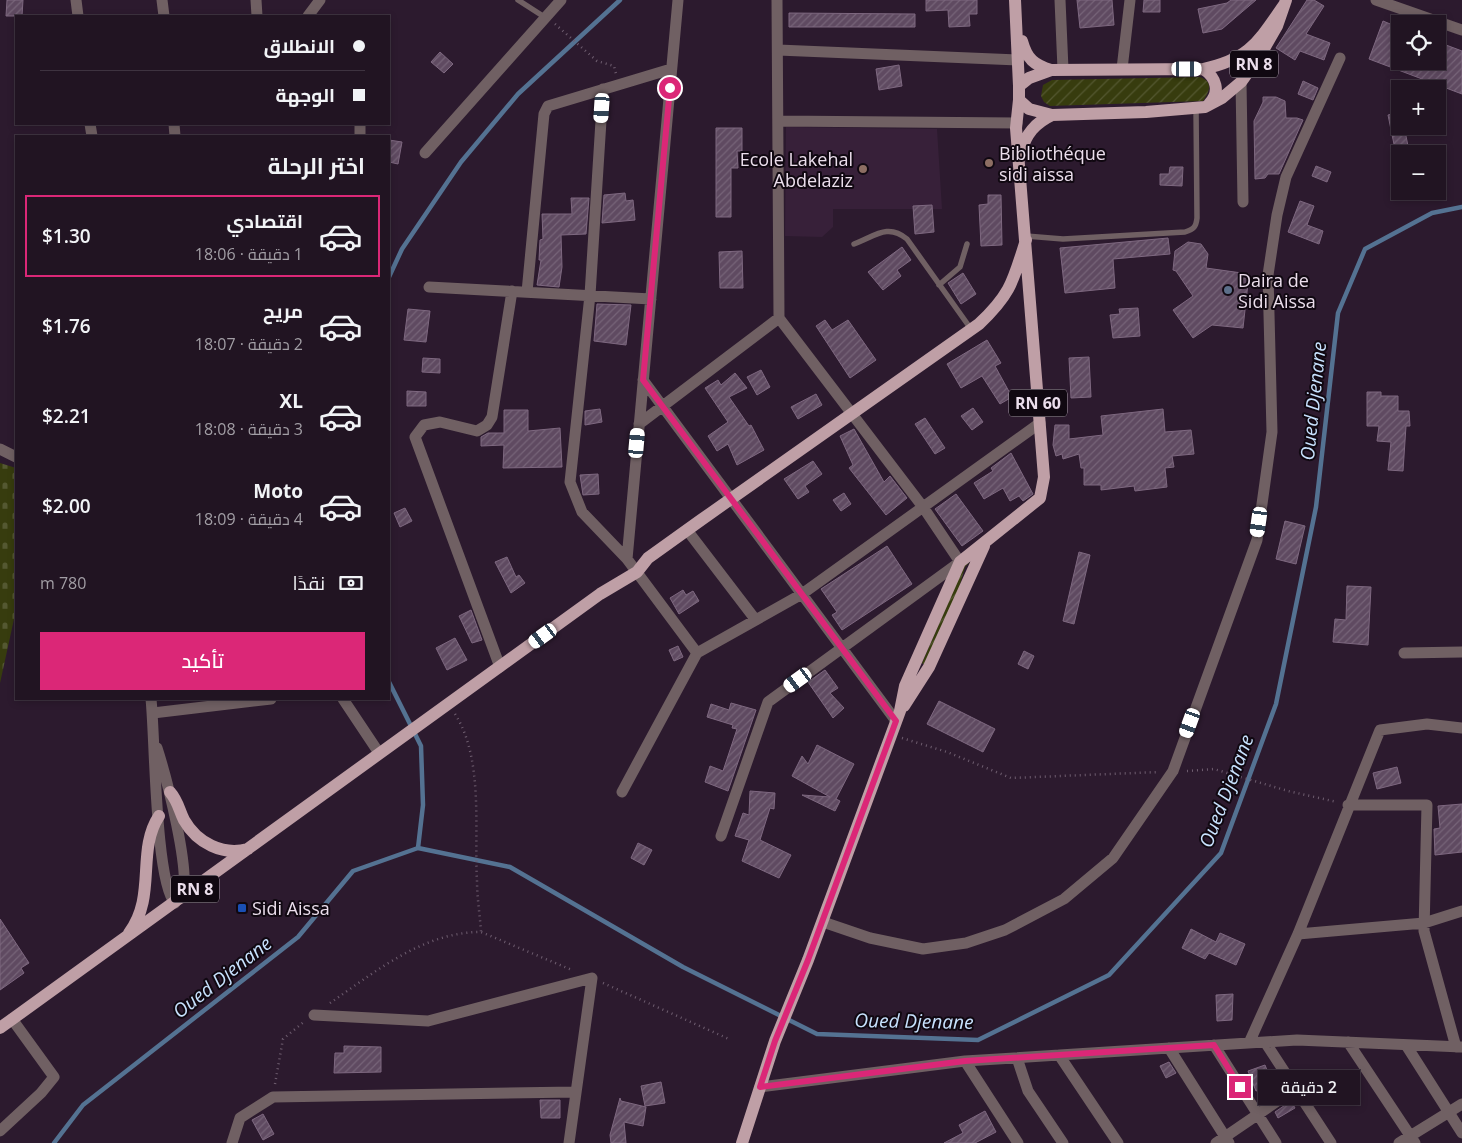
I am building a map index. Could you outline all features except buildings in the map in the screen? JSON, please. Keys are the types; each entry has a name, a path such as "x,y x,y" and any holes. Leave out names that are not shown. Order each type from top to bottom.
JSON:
{"main road":[{"path":"1015,0 1019,60 1017,123 1019,157"},
{"name":"RN 8","path":"1203,69 1227,64 1249,51 1285,2"},
{"name":"RN 8","path":"1200,108 1222,98 1241,82 1262,54 1285,2"},
{"path":"1016,20 1027,57 1034,65 1057,69 1203,69 1210,73 1216,88 1211,102 1200,108 1052,115 1028,109 1019,100"},
{"path":"1019,86 1029,78 1057,69"},
{"name":"RN 8","path":"0,1028 600,594 637,572 648,558 971,329 998,305 1010,288 1026,238 1019,157 1026,137 1039,121 1052,115"},
{"name":"RN 60","path":"742,1143 775,1041 808,960 898,716 929,667 987,539 1040,498 1044,477 1026,238"},
{"path":"898,716 905,686 960,562 987,539"},
{"path":"170,792 178,801 190,827 209,845 232,852 250,848"},
{"path":"123,940 132,929 143,906 150,834 159,816"}],"street":[{"path":"76,0 78,15"},
{"path":"162,0 164,15"},
{"path":"256,0 257,15"},
{"path":"309,15 320,0"},
{"path":"425,153 547,18 560,0"},
{"path":"627,558 678,0"},
{"path":"721,836 768,702 960,562 923,507 779,318 777,0"},
{"path":"1057,69 1060,0"},
{"path":"1122,69 1130,0"},
{"path":"1376,0 1462,30"},
{"path":"778,50 1019,60"},
{"path":"822,922 870,938 923,949 966,943 1005,930 1064,899 1113,858 1173,771 1256,540 1272,432 1268,275 1277,215 1286,177 1340,58"},
{"path":"527,292 544,114 548,106 671,69"},
{"path":"1241,82 1243,202"},
{"path":"603,90 590,295 570,482 582,512 627,558 697,653"},
{"path":"778,121 1017,123"},
{"path":"429,287 651,299"},
{"path":"500,667 415,437 424,425 440,422 476,431 487,425 492,417 512,291"},
{"path":"639,424 779,318"},
{"path":"643,380 802,594 898,716"},
{"path":"622,792 697,653 802,594 1040,423"},
{"path":"0,450 15,457"},
{"path":"687,530 755,620"},
{"path":"1404,653 1462,652"},
{"path":"151,700 155,744 154,779 166,887 179,900"},
{"path":"153,713 263,700"},
{"path":"344,700 384,750"},
{"path":"1249,1043 1298,934 1348,805 1380,730 1427,724 1462,728"},
{"path":"155,744 170,792 185,876 179,900"},
{"path":"760,1087 965,1061 1297,1040 1459,1047 1424,932 1427,805 1348,805"},
{"path":"1298,934 1424,923 1462,911"},
{"path":"314,1014 428,1021 592,978 569,1143"},
{"path":"0,1131 41,1093 54,1077 12,1019"},
{"path":"1265,1042 1331,1143"},
{"path":"1348,1042 1413,1140"},
{"path":"1214,1045 1276,1143"},
{"path":"1406,1045 1462,1133"},
{"path":"1169,1048 1223,1141 1295,1089"},
{"path":"1059,1055 1118,1143"},
{"path":"1017,1058 1028,1091 1063,1143"},
{"path":"965,1061 1017,1143"},
{"path":"232,1143 240,1118 273,1097 575,1092"},
{"path":"1399,1143 1413,1140 1462,1104"}],"lane":[{"path":"518,0 547,18"},
{"path":"1026,238 1063,239 1185,232 1192,230 1196,226 1197,218 1200,108"},
{"path":"854,244 893,230 899,233 907,240 971,329"},
{"path":"939,285 960,267 967,244"}],"path":[{"path":"547,18 597,61 614,66 618,85"},
{"path":"449,704 462,725 472,757 476,881 481,932"},
{"path":"891,735 947,752 1011,778 1214,769 1288,791 1348,805"},
{"path":"273,1097 283,1039 314,1014 405,952 468,932 481,932 592,978 729,1039"}],"shaded area":[{"name":"Ecole Lakehal Abdelaziz","path":"786,127 937,129 942,209 833,209 833,227 822,237 785,236"}],"green space":[{"path":"1200,77 1209,84 1203,101 1050,106 1044,102 1041,96 1043,85 1052,80"},
{"path":"0,463 15,468 15,615 0,683"},
{"path":"970,562 965,567 959,588 925,665 922,663 964,566"}],"waterway":[{"path":"390,275 402,249 461,162 518,94 620,0"},
{"name":"Oued Djenane","path":"54,1143 83,1105 298,937 353,871 418,848 510,867 683,967 817,1034 978,1040 1109,975 1221,853 1276,704 1316,507 1338,313 1365,249 1432,213 1462,207"},
{"path":"390,684 421,746 423,805 418,848"}],"place":[{"name":"Bibliothéque sidi aissa","path":"989,163"},
{"name":"Ecole Lakehal Abdelaziz","path":"863,169"},
{"name":"Daira de Sidi Aissa","path":"1228,290"},
{"name":"Sidi Aissa","path":"242,908"}],"route":[{"path":"670,88 643,380 843,647 896,721 808,960 775,1041 760,1087 965,1061 1214,1045 1240,1087"}]}
